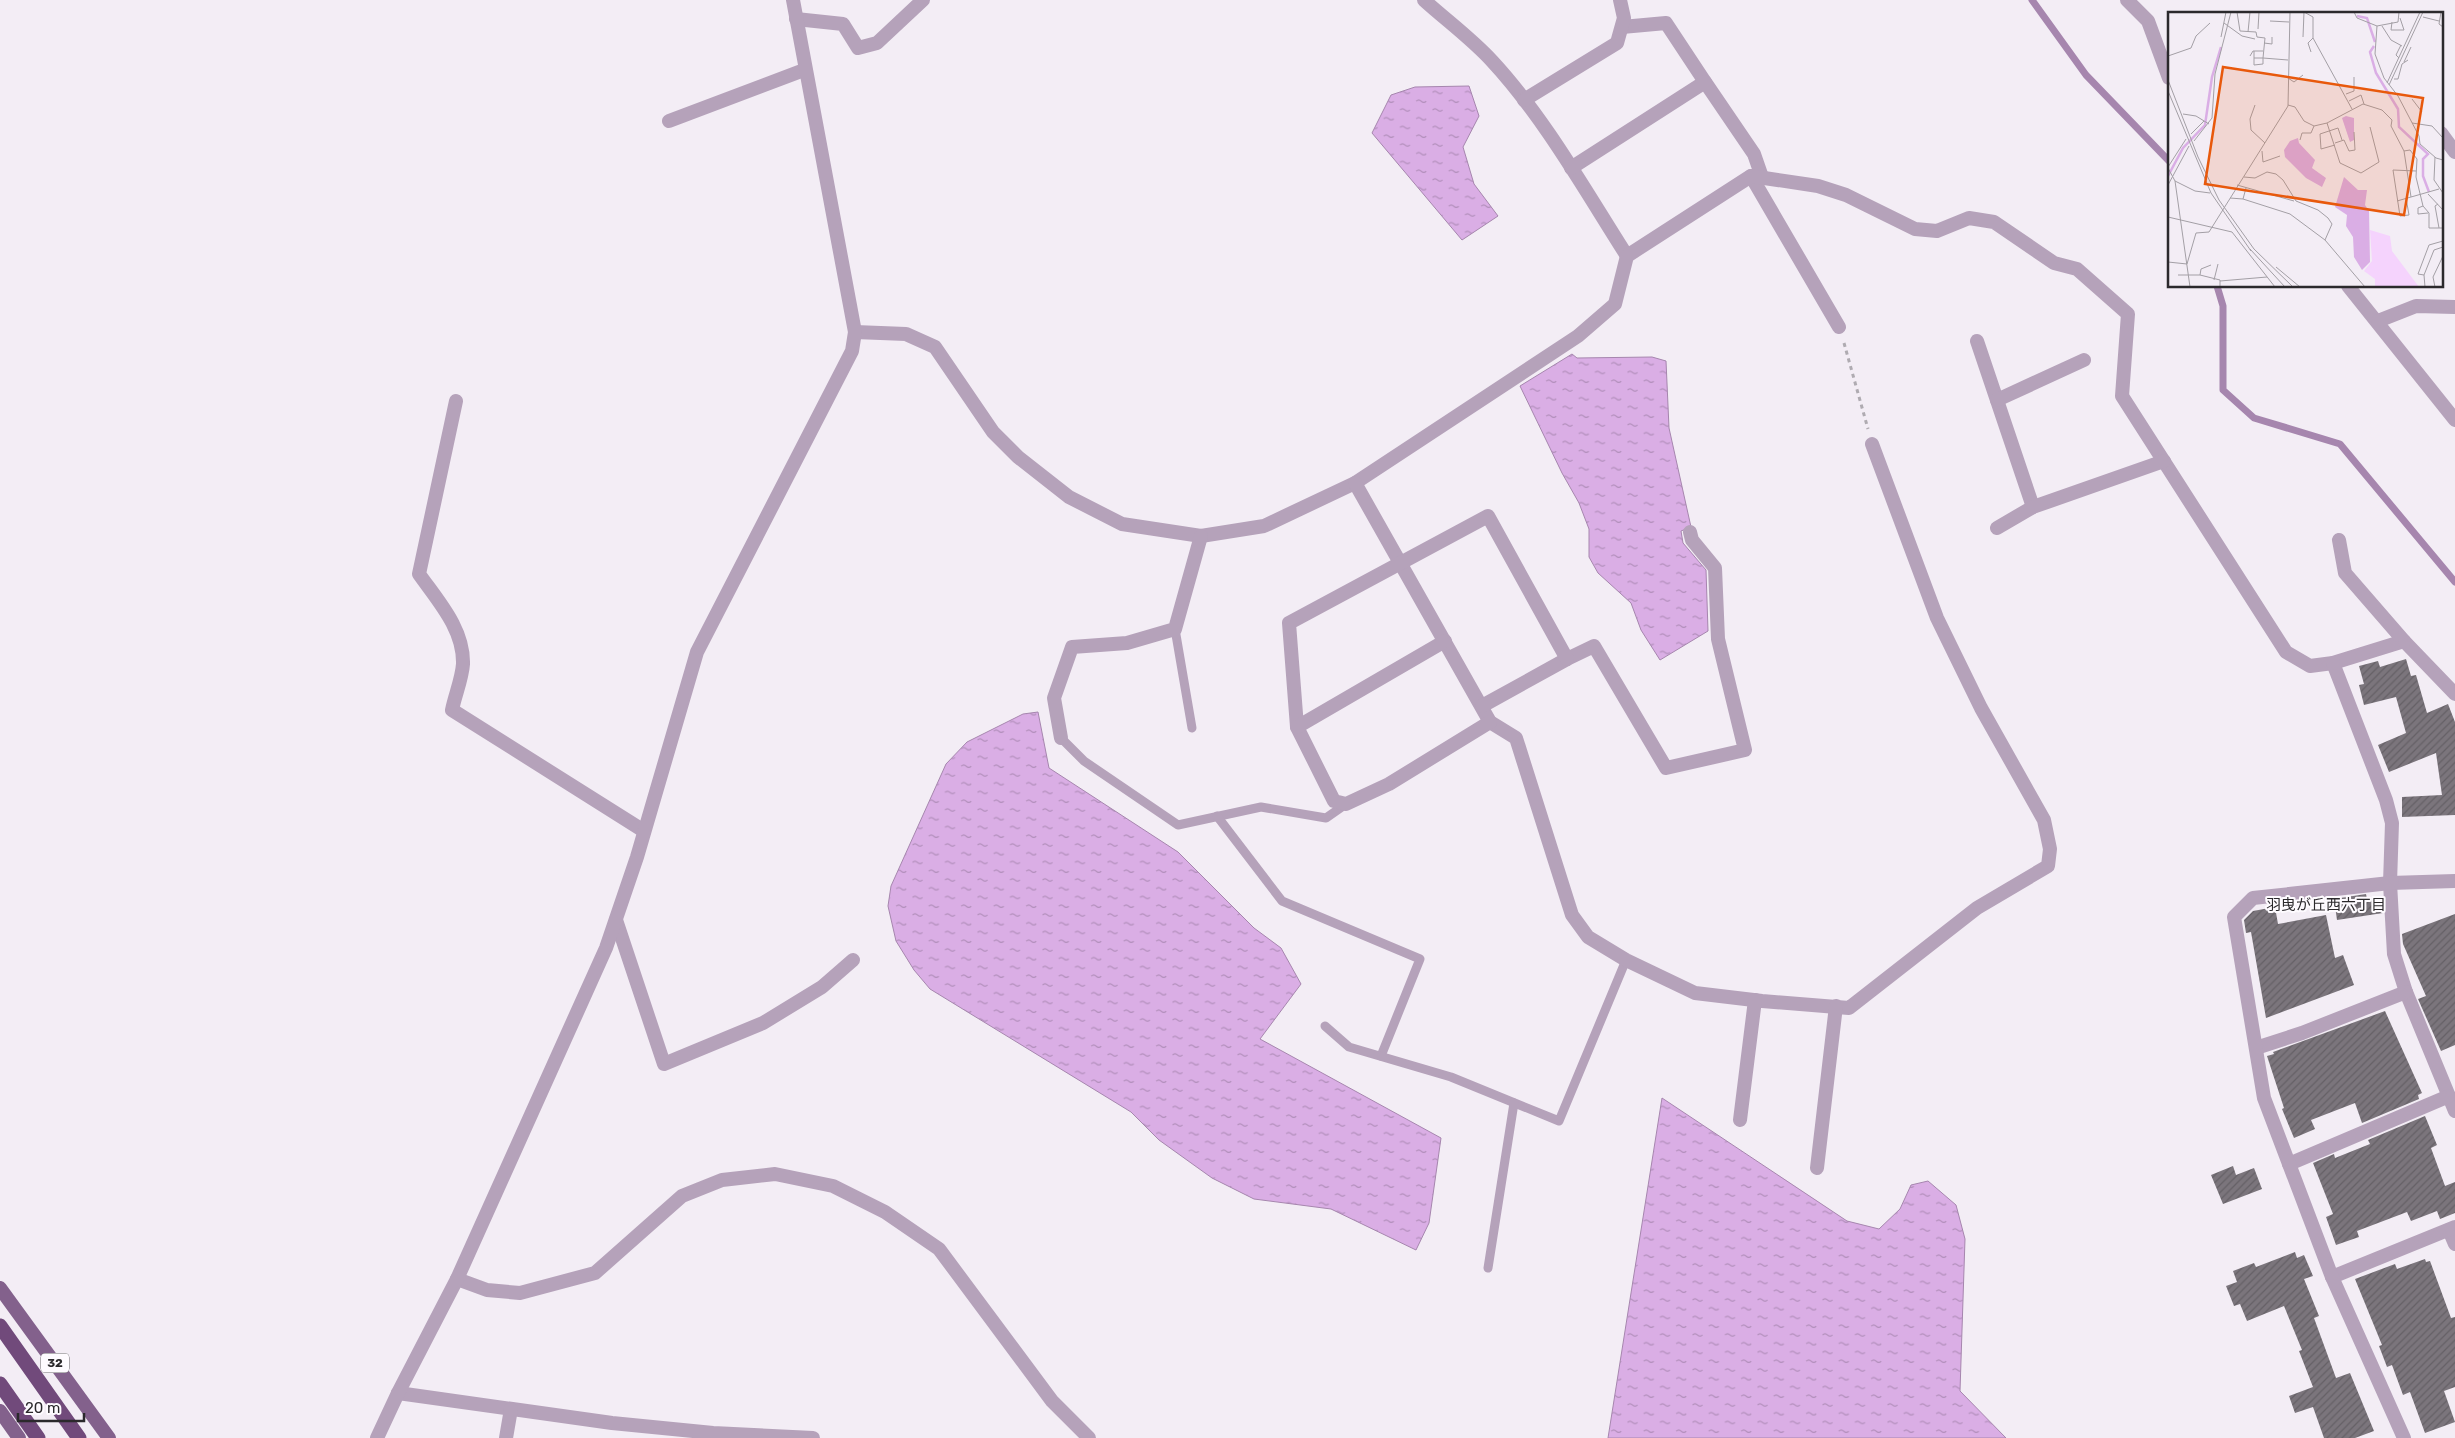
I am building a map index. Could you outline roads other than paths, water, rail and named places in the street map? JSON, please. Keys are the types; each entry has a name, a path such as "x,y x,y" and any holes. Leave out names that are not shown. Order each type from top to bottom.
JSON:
{"highway":[{"path":"0,1326 79,1438"},
{"path":"0,1384 38,1438"}],"main road":[{"name":"32","path":"0,1288 109,1438"},
{"path":"0,1411 19,1438"}],"street":[{"path":"377,1438 457,1279 606,948 644,831 697,652 852,351 854,332 804,70 793,0"},
{"path":"796,19 843,24 858,48 876,43 923,0"},
{"path":"1424,0 1492,61 1524,100 1628,256"},
{"path":"1524,100 1617,44 1624,18 1620,0"},
{"path":"2126,0 2148,20 2168,75"},
{"path":"1622,27 1666,23 1754,154 1757,176 1840,327"},
{"path":"669,121 804,70"},
{"path":"1571,168 1705,82"},
{"path":"2442,134 2455,152"},
{"path":"854,332 906,334 935,347 993,432 1018,457 1070,497 1122,524 1201,536 1264,526 1355,483 1578,336 1616,304 1628,256 1757,176 1818,186 1846,195 1915,228 1936,231 1969,218 1994,222 2054,263 2076,268 2128,314 2122,396 2286,652 2310,666 2333,663 2404,641"},
{"path":"2350,288 2378,321 2455,420"},
{"path":"2378,321 2416,306 2455,306"},
{"path":"1977,341 2033,507"},
{"path":"1997,400 2084,360"},
{"path":"456,401 419,574 450,619 461,642 463,665 452,710 644,831"},
{"path":"1355,483 1490,722 1516,738 1572,915 1588,937 1626,960 1695,993 1850,1008 1977,908 2048,866 2050,849 2044,820 1981,708 1937,618 1872,444"},
{"path":"1996,528 2033,507 2164,461"},
{"path":"1490,722 1389,784 1346,804 1334,801 1297,727 1289,623 1488,516 1567,659"},
{"path":"1482,706 1594,646 1666,768 1745,750 1718,639 1715,568 1692,540 1690,532"},
{"path":"1061,738 1054,698 1072,648 1127,643 1175,629 1201,536"},
{"path":"2339,540 2345,572 2404,641 2455,694"},
{"path":"1297,727 1446,642"},
{"path":"2333,663 2386,800 2392,824 2390,883 2394,954 2406,992 2455,1110"},
{"path":"2404,1438 2332,1277 2264,1098 2234,918 2252,898 2390,883 2455,881"},
{"path":"616,920 664,1064 763,1023 822,987 853,960"},
{"path":"2256,1048 2302,1033 2406,992"},
{"path":"1740,1120 1755,1000"},
{"path":"1817,1168 1836,1006"},
{"path":"2289,1164 2449,1096"},
{"path":"457,1279 488,1290 520,1292 595,1273 682,1196 722,1180 774,1174 833,1186 885,1212 939,1249 1052,1401 1089,1438"},
{"path":"2332,1277 2452,1229 2455,1244"},
{"path":"398,1393 511,1409 712,1433 813,1438"},
{"path":"506,1438 511,1409"}],"lane":[{"path":"1175,629 1192,728"},
{"path":"1061,738 1084,761 1178,825 1261,807 1326,818 1346,804"},
{"path":"1217,816 1282,901 1420,959 1381,1056"},
{"path":"1325,1026 1349,1047 1451,1077 1559,1121 1626,960"},
{"path":"1488,1268 1514,1102"}],"water":[{"path":"1469,86 1479,116 1463,147 1474,184 1498,216 1462,240 1372,133 1391,95 1415,87"},
{"path":"1572,354 1577,358 1652,357 1666,361 1669,428 1691,527 1681,531 1683,543 1706,570 1708,631 1660,660 1641,630 1631,603 1598,573 1589,557 1589,529 1579,503 1562,473 1520,386"},
{"path":"1038,712 1049,768 1178,852 1254,928 1281,948 1301,984 1260,1039 1441,1138 1429,1223 1416,1250 1331,1209 1254,1199 1212,1178 1159,1140 1131,1112 930,989 914,970 896,941 888,906 891,886 946,764 967,742 1023,714"},
{"path":"1662,1098 1847,1221 1879,1229 1900,1209 1911,1185 1928,1181 1956,1205 1965,1239 1960,1391 2006,1438 1608,1438"}],"waterway":[{"path":"2032,0 2086,75 2168,160"},
{"path":"2218,288 2223,306 2223,390 2254,418 2340,444 2455,582"}],"district":[{"name":"羽曳が丘西六丁目","path":"2326,905"}]}
